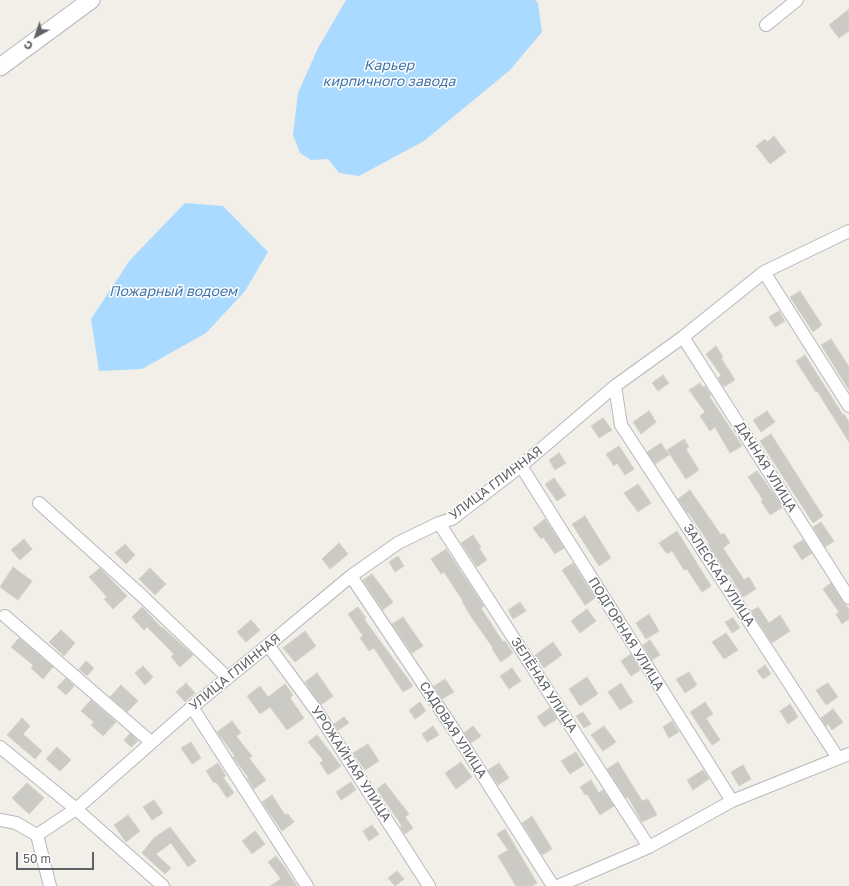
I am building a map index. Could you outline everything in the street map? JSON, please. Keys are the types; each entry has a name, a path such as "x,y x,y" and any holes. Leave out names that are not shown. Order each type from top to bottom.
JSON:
{"main road":[{"path":"0,67 91,0"}],"street":[{"path":"766,25 797,0"},
{"name":"УЛИЦА ГЛИННАЯ","path":"37,835 76,809 150,742 351,576 398,542 439,523 452,519 520,466 615,386 683,337 764,272 849,231"},
{"path":"764,272 849,406"},
{"name":"ДАЧНАЯ УЛИЦА","path":"683,337 849,598"},
{"name":"ЗАЛЕСКАЯ УЛИЦА","path":"615,386 621,425 844,756"},
{"name":"ПОДГОРНАЯ УЛИЦА","path":"520,466 732,802"},
{"path":"39,503 141,595 228,678"},
{"name":"ЗЕЛЁНАЯ УЛИЦА","path":"439,523 649,847"},
{"name":"САДОВАЯ УЛИЦА","path":"351,576 447,721 553,886"},
{"path":"5,616 150,742"},
{"name":"УРОЖАЙНАЯ УЛИЦА","path":"268,645 318,713 429,886"},
{"path":"192,707 307,886"},
{"path":"0,747 76,809 163,886"},
{"path":"558,886 649,847 732,802 844,756"},
{"path":"0,820 16,823 37,835 50,886"}],"water":[{"name":"Карьер кирпичного завода","path":"346,0 535,0 538,3 542,32 510,70 424,141 359,176 339,173 328,159 311,160 300,153 293,135 298,93 318,48"},
{"name":"Пожарный водоем","path":"185,203 223,206 268,252 245,291 206,333 142,369 99,371 91,319 130,260"}],"building":[{"path":"849,9 849,31 839,38 829,25"},
{"path":"774,136 786,152 770,164 756,146 765,139 767,142"},
{"path":"800,291 822,325 813,332 790,297"},
{"path":"779,311 785,321 775,327 769,317"},
{"path":"831,339 849,367 849,390 821,345"},
{"path":"716,346 723,357 721,358 735,380 724,387 718,378 721,375 706,354"},
{"path":"805,355 849,422 849,442 796,361"},
{"path":"663,375 669,383 658,391 652,383"},
{"path":"700,383 702,387 705,386 711,395 709,396 742,446 730,453 715,427 710,431 700,416 705,412 689,390"},
{"path":"649,411 656,422 641,434 633,422"},
{"path":"767,411 775,422 761,432 753,420"},
{"path":"603,418 612,430 599,438 591,426"},
{"path":"771,434 823,516 813,523 760,441"},
{"path":"684,439 689,447 686,449 699,470 686,479 667,450"},
{"path":"661,443 669,455 655,464 647,452"},
{"path":"619,446 634,469 625,475 617,463 614,466 606,454"},
{"path":"559,453 566,463 555,470 549,460"},
{"path":"757,471 783,507 770,515 761,501 763,500 748,477"},
{"path":"554,478 566,495 557,501 545,484"},
{"path":"638,484 651,503 638,512 624,493"},
{"path":"690,490 721,535 724,533 730,543 723,548 744,580 749,577 756,589 743,597 708,544 709,543 678,499"},
{"path":"585,516 611,558 599,566 572,524"},
{"path":"545,519 564,548 555,554 543,537 541,539 533,528"},
{"path":"821,522 834,541 825,547 813,527"},
{"path":"677,531 711,586 702,592 687,569 684,570 672,551 667,554 659,543"},
{"path":"473,535 487,560 477,567 461,543"},
{"path":"24,539 32,549 20,560 11,550"},
{"path":"803,540 812,553 802,560 793,546"},
{"path":"339,543 348,554 330,569 322,559"},
{"path":"125,544 135,555 126,564 115,553"},
{"path":"446,549 484,606 481,608 503,642 505,641 513,653 501,662 444,572 441,574 431,559"},
{"path":"398,556 404,566 395,572 389,562"},
{"path":"573,563 595,598 585,605 562,570"},
{"path":"13,567 32,581 18,600 0,587"},
{"path":"100,568 127,596 113,609 104,599 107,597 89,577"},
{"path":"150,568 166,584 155,595 139,579"},
{"path":"372,574 393,602 383,610 363,580"},
{"path":"831,583 849,609 849,619 842,624 836,614 839,612 823,589"},
{"path":"520,602 526,611 513,619 508,610"},
{"path":"142,607 162,628 193,655 180,667 171,657 174,654 147,627 144,630 132,617"},
{"path":"358,607 366,618 364,619 413,686 403,692 374,648 369,651 360,638 363,636 348,614"},
{"path":"758,607 769,623 780,615 790,631 772,643 751,611"},
{"path":"587,609 596,621 580,633 571,621"},
{"path":"649,614 659,631 646,639 636,623"},
{"path":"403,617 423,646 412,653 392,624"},
{"path":"733,618 740,628 732,633 725,622"},
{"path":"251,620 260,630 246,642 237,632"},
{"path":"61,630 75,643 64,656 49,642"},
{"path":"305,631 316,646 295,662 283,648"},
{"path":"726,633 738,650 724,659 712,642"},
{"path":"19,638 53,667 43,679 31,668 33,665 11,647"},
{"path":"650,640 660,655 652,660 643,645"},
{"path":"553,642 562,655 544,668 535,655"},
{"path":"631,654 640,670 631,676 621,661"},
{"path":"86,661 94,668 87,676 79,669"},
{"path":"765,665 771,674 763,679 757,671"},
{"path":"143,666 153,677 145,685 135,673"},
{"path":"512,668 521,681 509,689 500,676"},
{"path":"689,672 697,685 685,693 676,679"},
{"path":"317,673 333,696 321,705 305,682"},
{"path":"587,677 598,694 580,706 569,689"},
{"path":"66,678 74,686 66,695 57,687"},
{"path":"445,679 454,692 442,699 434,686"},
{"path":"186,683 195,693 185,702 176,692"},
{"path":"621,683 633,702 620,710 608,692"},
{"path":"828,683 838,697 826,705 816,690"},
{"path":"285,684 293,695 290,698 304,718 287,730 270,707 260,714 247,696 260,686 268,697"},
{"path":"121,685 138,701 127,712 110,697"},
{"path":"91,700 116,722 103,736 91,725 94,722 81,711"},
{"path":"420,702 426,711 415,719 409,710"},
{"path":"705,702 713,714 706,718 720,740 712,745 690,712"},
{"path":"790,704 798,717 788,724 780,711"},
{"path":"550,708 557,719 544,727 537,717"},
{"path":"833,709 843,722 832,730 828,724 826,726 821,718"},
{"path":"583,712 591,724 584,728 576,716"},
{"path":"344,717 349,723 338,730 334,724"},
{"path":"22,718 30,726 23,734 42,751 35,759 7,735"},
{"path":"232,721 241,733 236,736 252,756 249,758 266,780 254,789 247,778 248,777 233,757 235,756 217,732"},
{"path":"672,721 679,732 669,738 663,727"},
{"path":"433,726 439,735 427,742 422,734"},
{"path":"473,726 481,736 471,743 464,733"},
{"path":"604,726 616,742 603,751 591,735"},
{"path":"130,733 138,741 131,747 124,740"},
{"path":"317,735 341,766 328,775 320,763 323,760 308,742"},
{"path":"191,742 201,758 192,764 181,748"},
{"path":"368,744 379,761 365,770 353,753"},
{"path":"57,747 71,760 60,771 46,759"},
{"path":"576,752 584,765 570,774 561,761"},
{"path":"461,762 472,777 456,789 445,773"},
{"path":"618,762 642,801 648,799 657,815 642,822 628,797 626,798 607,769"},
{"path":"218,763 226,776 223,777 234,793 227,798 206,771"},
{"path":"499,763 509,778 498,785 488,770"},
{"path":"743,765 751,779 739,786 731,772"},
{"path":"703,770 709,779 693,790 687,780"},
{"path":"591,780 599,793 603,790 614,806 600,815 587,794 585,795 580,787"},
{"path":"351,782 356,790 341,800 336,792"},
{"path":"27,783 44,798 29,814 12,798"},
{"path":"385,783 409,814 405,817 413,828 405,834 400,827 402,826 377,789"},
{"path":"272,795 285,815 288,814 294,822 282,831 262,802"},
{"path":"154,800 163,813 152,820 143,807"},
{"path":"128,815 140,831 126,842 114,825"},
{"path":"532,816 552,849 542,855 522,823"},
{"path":"372,825 379,834 369,841 363,831"},
{"path":"170,827 196,861 188,867 171,843 156,854 171,868 165,874 142,853 154,838"},
{"path":"505,829 537,883 532,886 516,886 498,856 508,850 497,834"},
{"path":"255,831 265,844 252,854 242,841"},
{"path":"276,856 297,886 270,886 281,879 268,862"},
{"path":"397,871 404,879 395,886 388,878"}]}
